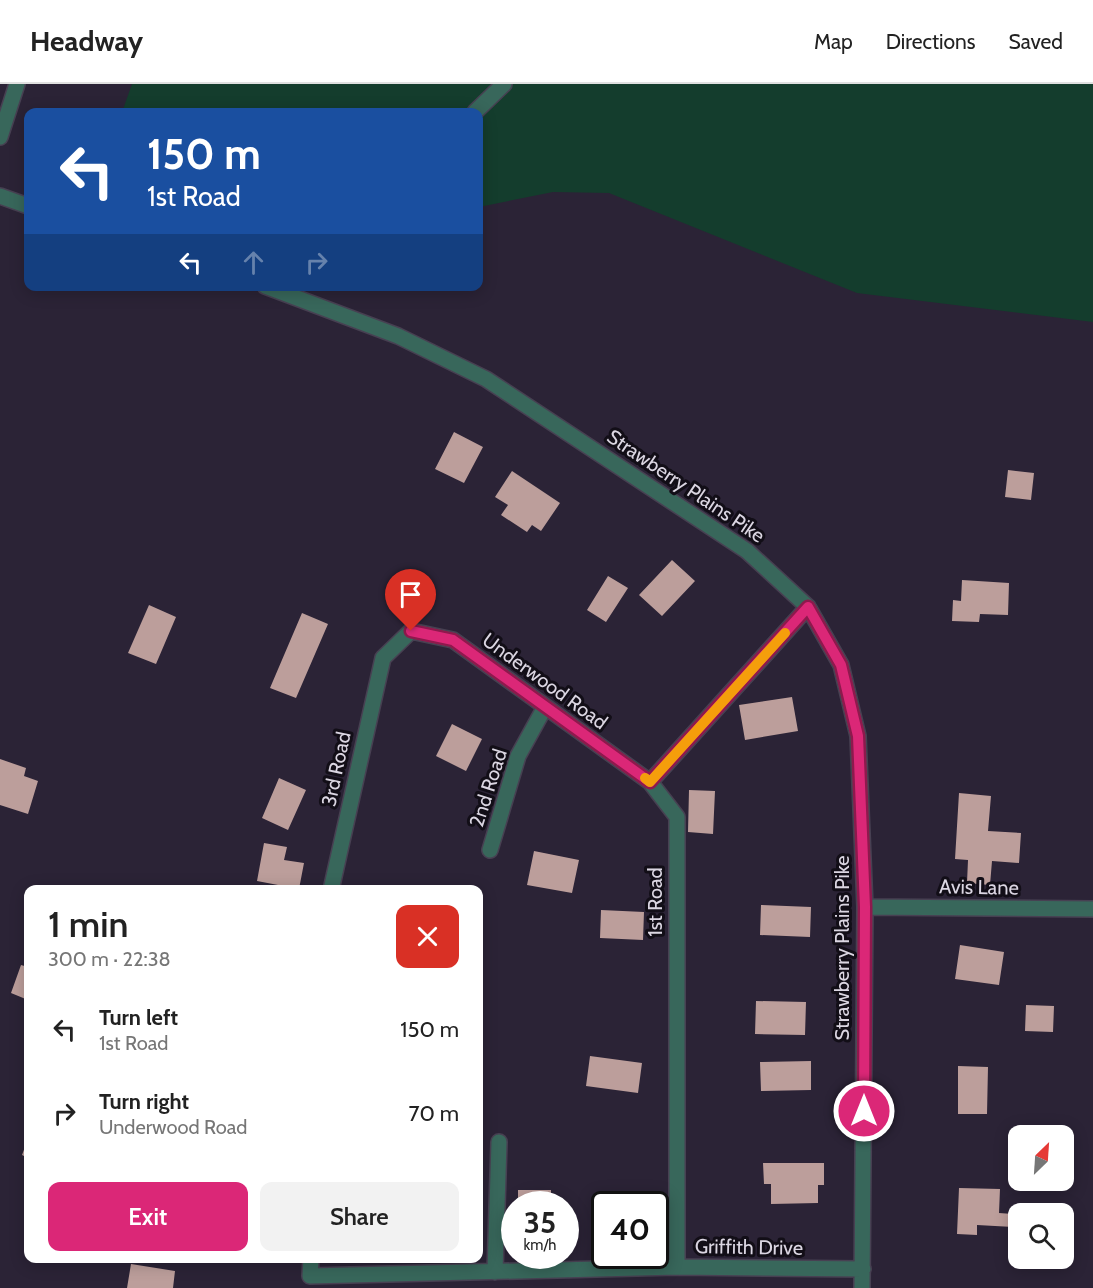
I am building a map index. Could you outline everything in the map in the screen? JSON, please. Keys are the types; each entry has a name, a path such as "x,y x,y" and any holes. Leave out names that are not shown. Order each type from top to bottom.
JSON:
{"street":[{"path":"0,137 17,84"},
{"path":"479,108 504,84"},
{"path":"0,196 24,205"},
{"name":"Strawberry Plains Pike","path":"280,291 398,336 486,379 747,550 808,607 841,665 858,736 865,907 862,1288"},
{"path":"306,300 310,291"},
{"path":"650,782 808,607"},
{"name":"Underwood Road","path":"383,658 411,631 453,640 650,782"},
{"name":"3rd Road","path":"332,885 383,658"},
{"name":"2nd Road","path":"490,850 518,756 545,708"},
{"name":"1st Road","path":"650,782 676,817 677,1267"},
{"name":"Avis Lane","path":"865,907 1093,909"},
{"path":"495,1272 499,1142"},
{"name":"Griffith Drive","path":"310,1263 310,1276 677,1267 862,1269"}],"green space":[{"path":"132,84 1093,84 1093,322 857,293 609,193 553,192 483,206 483,108 123,108"}],"building":[{"path":"454,432 483,447 464,483 435,469"},
{"path":"1008,470 1034,473 1031,500 1005,497"},
{"path":"512,471 560,503 541,531 532,525 527,532 501,515 508,505 495,497"},
{"path":"672,560 695,581 662,616 639,595"},
{"path":"608,576 628,588 606,622 587,610"},
{"path":"962,580 1009,583 1008,615 980,614 979,622 952,621 953,600 961,601"},
{"path":"149,605 176,617 156,664 128,653"},
{"path":"302,613 328,624 296,698 270,688"},
{"path":"792,697 798,731 745,740 739,705"},
{"path":"452,724 482,739 466,771 436,756"},
{"path":"0,759 26,768 24,776 38,781 28,814 0,805"},
{"path":"279,778 306,790 288,830 262,818"},
{"path":"689,790 715,791 713,834 688,832"},
{"path":"959,793 991,796 988,831 1021,833 1019,863 992,861 990,885 967,883 968,860 955,859"},
{"path":"264,843 287,847 284,860 304,863 300,885 278,885 257,881"},
{"path":"534,851 579,860 572,893 527,885"},
{"path":"761,905 811,907 810,937 760,935"},
{"path":"601,910 644,912 643,940 600,938"},
{"path":"960,945 1004,952 999,985 955,979"},
{"path":"21,965 24,966 24,998 11,993"},
{"path":"756,1001 806,1002 805,1035 755,1034"},
{"path":"1026,1005 1054,1006 1053,1032 1025,1031"},
{"path":"590,1056 642,1063 638,1093 586,1086"},
{"path":"811,1061 811,1090 761,1091 760,1062"},
{"path":"958,1066 988,1067 987,1114 958,1114"},
{"path":"763,1163 824,1163 824,1185 818,1185 818,1203 771,1204 771,1184 764,1184"},
{"path":"959,1188 1000,1189 999,1213 1008,1214 1008,1227 977,1225 977,1235 957,1234"},
{"path":"518,1190 551,1190 551,1191"},
{"path":"131,1264 175,1271 173,1288 127,1288"}],"slow traffic":[{"path":"645,778 650,782 785,633"}],"route":[{"path":"411,631 453,640 650,782 808,607 841,665 858,736 865,907 864,1111"}]}
